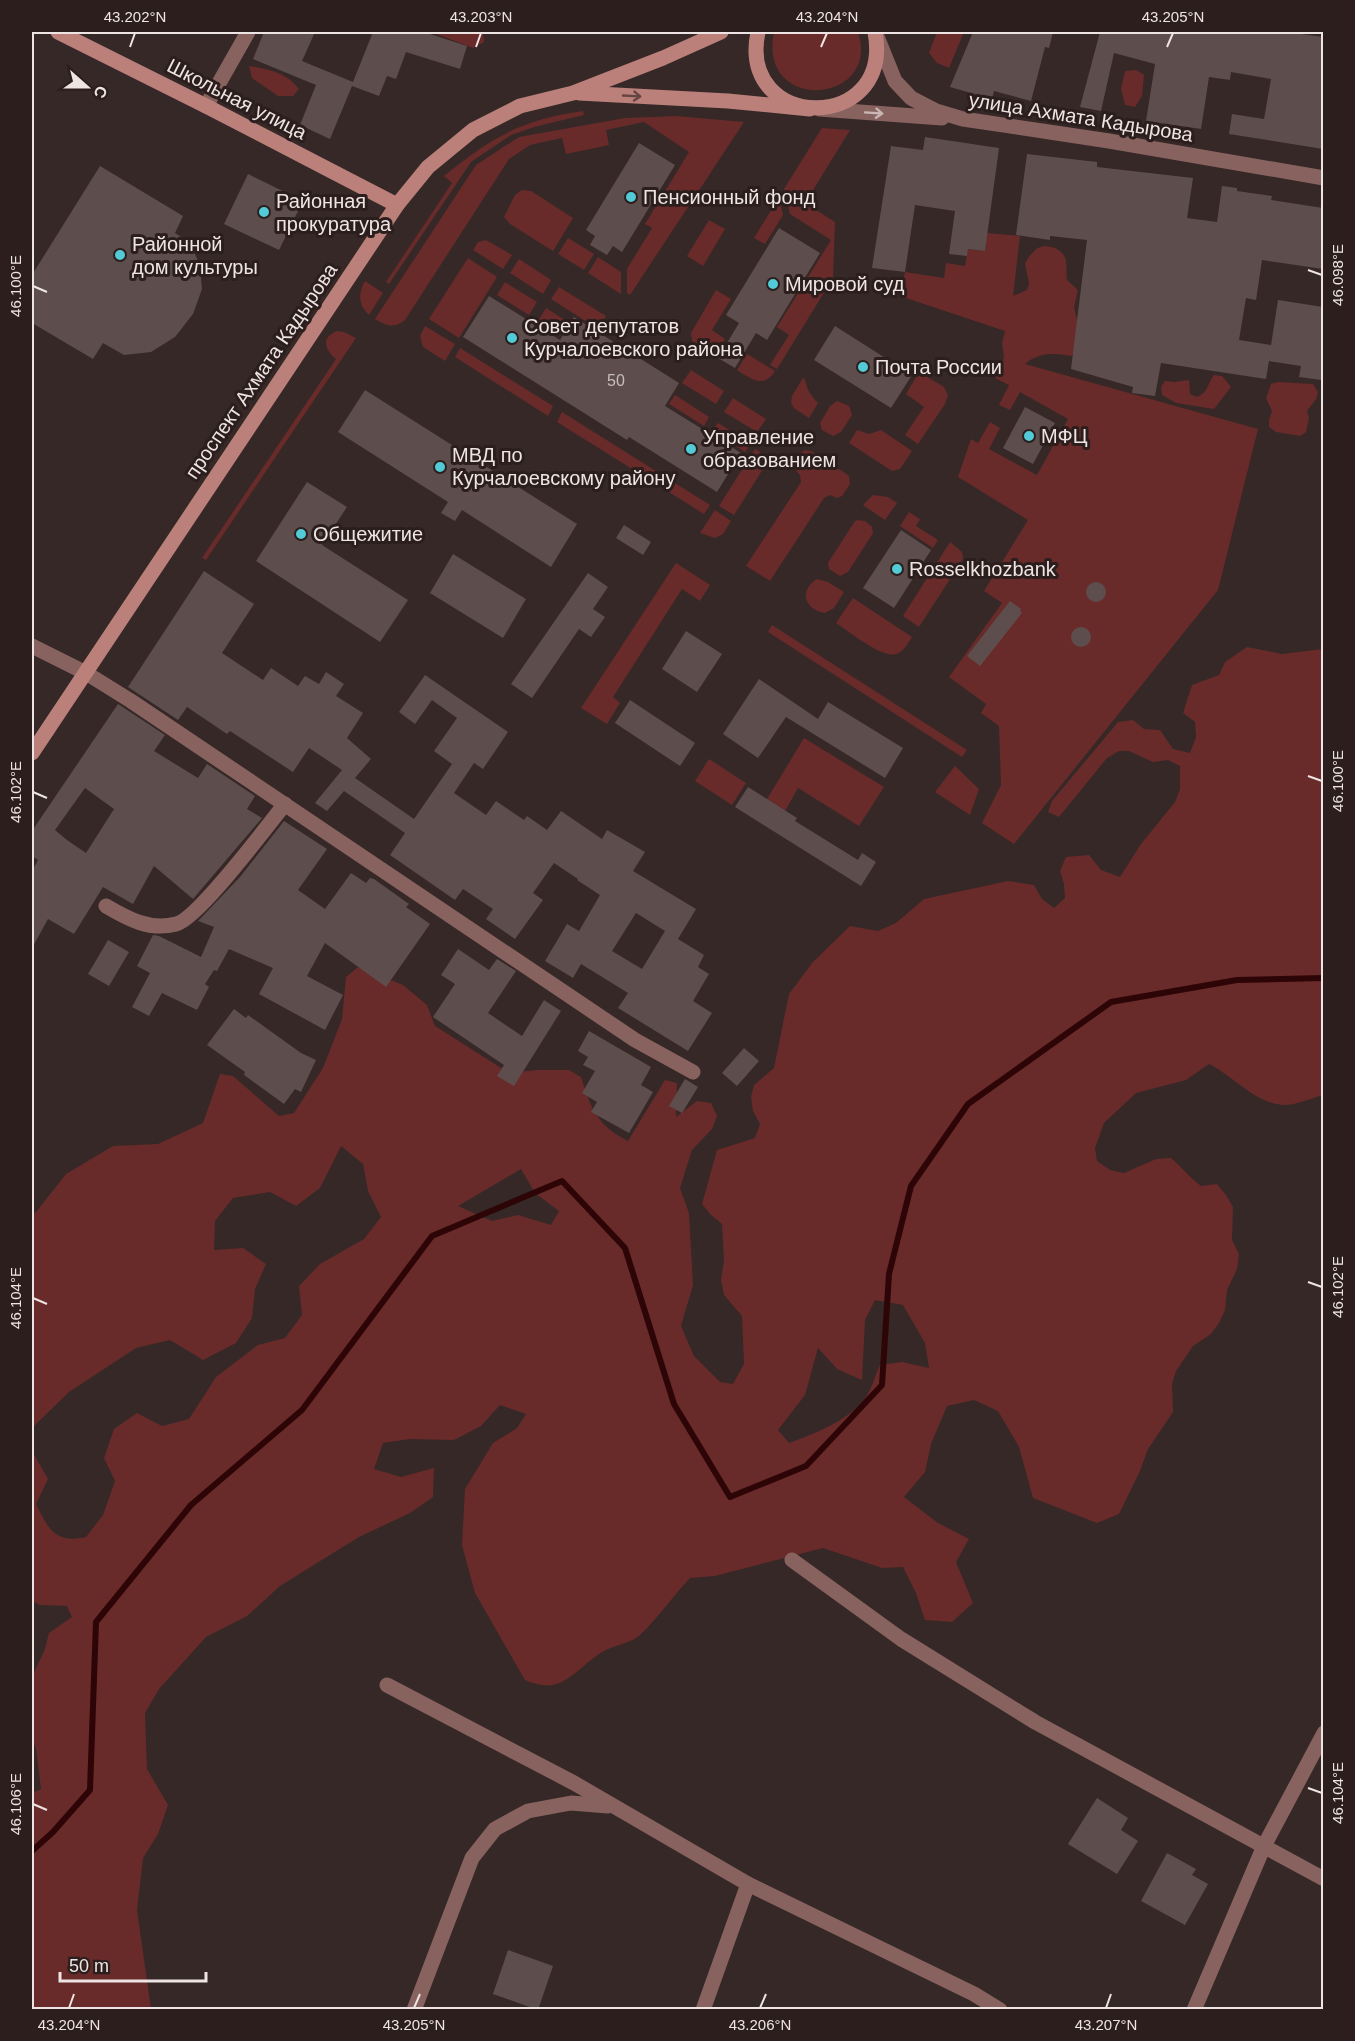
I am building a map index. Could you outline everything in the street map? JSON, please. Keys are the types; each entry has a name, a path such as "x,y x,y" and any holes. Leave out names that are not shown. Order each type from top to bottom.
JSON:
{"main road":[{"name":"Школьная улица","path":"58,32 397,205"},
{"name":"проспект Ахмата Кадырова","path":"32,753 397,205 428,167 473,130 520,106 573,93 663,58 721,32"},
{"path":"758,32 756,60 771,90 784,100 800,107 813,109"},
{"path":"573,93 728,101 813,109 830,108 844,103 866,84 873,72 876,58 878,44 875,32"}],"street":[{"path":"206,106 248,32"},
{"name":"улица Ахмата Кадырова","path":"875,32 895,81 911,98 936,111 963,119 1109,141 1323,178"},
{"path":"813,109 963,119"},
{"path":"32,646 86,673 635,1040 693,1072"},
{"path":"106,906 129,920 157,927 179,924 200,908 285,804"},
{"path":"792,1560 901,1639 1035,1722 1323,1879"},
{"path":"387,1685 614,1806 748,1884 974,1994 1000,2010"},
{"path":"1194,2010 1264,1846 1323,1733"},
{"path":"414,2010 472,1858 495,1829 528,1811 571,1803 614,1806"},
{"path":"703,2010 748,1884"}],"shaded area":[{"path":"431,32 483,32 484,42 473,48"},
{"path":"774,32 858,32 861,56 853,74 837,86 819,90 799,87 783,77 774,59"},
{"path":"937,32 964,32 949,68 937,63 929,53"},
{"path":"249,66 277,73 289,79 299,89 293,96 278,96 252,78"},
{"path":"1136,70 1144,75 1142,96 1135,107 1125,105 1121,89 1125,71"},
{"path":"583,111 584,115 511,135 471,162 389,284 386,282 452,183 444,176 477,151 508,132 542,119"},
{"path":"676,116 744,122 630,295 627,293 627,269 652,228 645,224 689,152 644,122 606,130 609,145 566,154 562,138 530,145 509,159 405,320 390,326 375,319 476,165 519,137 625,118"},
{"path":"822,128 850,130 805,203 835,222 833,278 777,369 770,365 789,335 777,327 831,240 790,214 784,189"},
{"path":"522,190 531,191 573,218 553,251 510,224 504,217 515,195"},
{"path":"779,197 783,215 765,244 754,238"},
{"path":"709,220 725,229 703,266 687,256"},
{"path":"987,233 1020,236 1013,296 1027,290 1029,284 1025,263 1034,251 1046,246 1059,250 1065,257 1067,280 1078,290 1074,307 1083,346 1071,356 1047,354 1036,357 1025,364 1258,429 1218,590 1014,844 982,823 1001,785 999,726 981,713 986,704 949,677 1002,603 984,591 1028,520 958,477 971,439 978,443 990,422 1000,428 989,449 1037,475 1068,419 1020,392 1010,410 999,405 1009,385 995,378 1004,358 1002,343 1005,331 900,296 905,272 944,278 946,263 965,266 968,249 985,251"},
{"path":"568,238 594,254 584,270 558,254"},
{"path":"486,240 512,255 503,269 473,250 478,242"},
{"path":"598,257 621,272 621,294 588,273"},
{"path":"468,258 497,277 459,338 429,319"},
{"path":"519,259 551,280 543,294 510,273"},
{"path":"365,281 383,293 369,315 360,299"},
{"path":"505,282 537,302 529,315 497,295"},
{"path":"559,287 606,316 598,329 551,299"},
{"path":"716,290 731,299 712,330 725,339 715,356 692,341 691,333"},
{"path":"546,308 568,322 560,335 538,321"},
{"path":"425,326 455,344 445,361 423,347 420,336"},
{"path":"337,331 356,338 206,560 202,558 336,359 329,352 326,341"},
{"path":"460,348 553,406 548,416 455,357"},
{"path":"747,354 775,371 766,380 757,381 737,370"},
{"path":"691,370 724,391 716,404 682,383"},
{"path":"919,372 944,387 948,395 945,404 918,444 905,435 924,407 906,394"},
{"path":"1214,375 1222,376 1231,387 1214,409 1176,403 1162,395 1161,387 1165,381 1189,380 1190,394 1197,397 1206,390"},
{"path":"803,378 818,403 809,418 794,408 791,403 792,396"},
{"path":"1278,382 1313,384 1318,392 1307,411 1309,418 1306,432 1300,436 1276,432 1269,427 1272,411 1266,398 1271,384"},
{"path":"675,395 709,417 704,426 669,404"},
{"path":"733,398 766,419 757,432 724,412"},
{"path":"837,401 849,406 852,415 841,432 833,436 822,430 820,423 830,406"},
{"path":"562,412 710,505 704,514 557,422"},
{"path":"718,423 751,443 745,452 712,431"},
{"path":"857,430 869,434 881,430 912,451 900,469 892,471 849,443"},
{"path":"755,449 770,458 734,515 719,506"},
{"path":"805,450 813,452 849,476 850,484 842,496 837,498 830,495 824,498 770,581 746,566 801,482 800,475 793,467 799,454"},
{"path":"873,495 888,497 897,503 885,520 863,505"},
{"path":"715,510 731,521 723,534 715,538 700,533"},
{"path":"909,512 920,519 916,526 938,540 933,548 900,526"},
{"path":"855,521 865,521 872,527 873,533 848,572 840,576 829,569 828,563"},
{"path":"950,542 962,552 963,559 919,627 903,616"},
{"path":"676,563 710,585 700,601 682,589 613,697 620,703 607,724 581,708"},
{"path":"817,579 828,582 844,592 834,608 825,613 813,608 806,599 807,589"},
{"path":"853,598 912,637 904,649 896,654 883,652 836,623"},
{"path":"772,625 967,750 962,757 768,632"},
{"path":"1247,647 1282,654 1323,649 1323,1095 1292,1104 1273,1103 1254,1094 1209,1064 1186,1080 1136,1093 1104,1123 1095,1148 1097,1161 1110,1170 1124,1173 1156,1159 1171,1158 1201,1186 1217,1184 1233,1207 1232,1240 1239,1254 1237,1269 1227,1290 1225,1310 1219,1323 1211,1334 1193,1346 1176,1371 1172,1384 1173,1412 1148,1449 1119,1514 1097,1523 1033,1498 1019,1447 998,1411 974,1400 947,1406 931,1444 925,1472 904,1497 938,1523 969,1539 956,1562 973,1603 952,1622 925,1620 916,1593 903,1567 882,1568 823,1548 715,1576 690,1578 636,1638 602,1652 567,1679 549,1685 538,1684 525,1680 475,1593 462,1545 465,1489 493,1443 517,1428 526,1414 500,1405 481,1426 454,1440 410,1439 383,1443 374,1469 401,1477 434,1468 433,1497 410,1513 359,1537 280,1586 247,1616 206,1637 159,1689 145,1713 147,1769 168,1805 158,1834 143,1858 137,1910 151,2009 32,2009 32,1793 41,1789 36,1749 32,1739 32,1677 45,1649 49,1633 72,1617 67,1606 40,1605 32,1601 32,1451 48,1479 36,1504 45,1521 60,1536 76,1539 86,1537 103,1515 115,1481 104,1458 114,1429 137,1413 162,1426 189,1419 216,1377 258,1345 285,1338 302,1315 299,1286 320,1264 364,1239 381,1217 368,1191 363,1164 341,1146 320,1188 296,1206 270,1192 233,1198 215,1221 214,1250 243,1248 266,1264 255,1289 252,1318 236,1343 203,1360 170,1340 136,1348 69,1392 34,1426 32,1434 32,1214 66,1174 113,1146 158,1144 203,1123 220,1074 233,1076 279,1116 294,1113 323,1068 342,1019 346,977 358,967 403,985 427,1005 435,1026 509,1073 569,1070 581,1077 592,1107 602,1122 628,1141 665,1080 677,1083 676,1117 697,1101 711,1103 717,1116 712,1129 692,1150 680,1188 689,1213 693,1285 681,1326 694,1356 720,1382 733,1384 744,1364 742,1316 724,1295 721,1280 724,1260 722,1224 702,1204 717,1150 755,1138 760,1124 753,1111 751,1097 754,1085 774,1068 789,994 813,962 850,926 878,931 896,923 924,899 1008,881 1034,885 1042,899 1054,908 1065,898 1060,871 1066,857 1089,855 1101,870 1120,877 1141,844 1175,802 1180,789 1180,766 1168,760 1153,762 1129,751 1119,751 1107,758 1059,817 1048,812 1052,801 1118,722 1133,720 1144,729 1160,730 1173,749 1190,753 1196,737 1195,722 1183,713 1192,685 1219,675 1225,662","holes":["521,1169 535,1193 559,1211 551,1225 518,1215 492,1221 458,1206","875,1300 903,1305 925,1343 929,1368 902,1362 880,1365 869,1392 857,1408 830,1426 789,1443 778,1430 805,1395 818,1348 837,1369 862,1380 865,1320"]},
{"path":"804,738 884,787 859,826 798,788 785,811 767,799"},
{"path":"709,759 746,783 732,805 695,781"},
{"path":"955,766 979,789 970,815 935,792"}],"building":[{"path":"264,32 315,32 302,61 353,82 373,32 424,32 467,46 460,69 406,52 396,79 387,76 379,96 352,86 330,139 300,125 316,85 253,59"},
{"path":"973,32 1053,32 1049,48 1045,47 1031,101 994,91 992,99 950,87"},
{"path":"1100,32 1287,32 1323,37 1323,149 1229,134 1232,114 1264,119 1271,79 1231,72 1230,80 1209,77 1201,129 1146,121 1155,64 1114,53 1101,111 1080,107"},
{"path":"925,137 999,148 985,251 968,249 967,256 949,254 955,211 915,205 905,272 872,268 891,146 923,150"},
{"name":"Пенсионный фонд","path":"639,143 675,165 622,252 613,246 607,255 590,245 595,236 586,230"},
{"path":"1027,154 1097,162 1097,167 1193,178 1187,218 1217,222 1222,186 1237,188 1237,191 1272,196 1271,200 1323,208 1323,269 1262,260 1256,300 1246,298 1239,340 1271,345 1278,300 1323,307 1321,380 1299,377 1301,366 1269,361 1266,379 1161,363 1155,396 1132,393 1133,387 1071,369 1087,240 1050,236 1050,240 1016,235"},
{"name":"Районной дом культуры","path":"100,166 183,216 175,233 191,244 200,266 202,289 193,314 175,337 151,352 124,355 103,343 93,359 32,323 32,275"},
{"name":"Районная прокуратура","path":"248,174 303,201 279,250 224,224"},
{"name":"Мировой суд","path":"779,228 820,253 767,340 756,333 735,368 718,358 739,323 726,315"},
{"path":"489,296 560,340 574,317 679,383 665,406 741,453 717,492 629,437 627,440 463,337"},
{"name":"Почта России","path":"835,326 912,375 891,408 814,360"},
{"name":"МВД по Курчалоевскому району","path":"365,390 577,524 551,567 462,510 455,521 441,513 448,502 338,432"},
{"name":"МФЦ","path":"1025,407 1055,423 1033,464 1003,448"},
{"path":"307,482 347,507 322,545 408,600 380,642 256,561"},
{"path":"624,525 651,542 643,555 616,538"},
{"name":"Rosselkhozbank","path":"901,530 931,550 894,608 863,588"},
{"name":"Общежитие","path":"453,554 526,599 503,638 430,593"},
{"path":"204,571 254,604 222,653 263,680 271,668 298,686 305,676 319,684 326,672 344,684 336,696 363,713 347,738 371,759 355,778 414,819 452,764 434,751 457,718 432,700 415,724 399,712 425,675 508,732 483,769 474,763 454,793 486,815 496,801 524,820 527,816 547,830 561,811 602,839 607,830 645,852 633,871 696,909 678,939 704,955 698,967 709,974 693,1001 712,1013 688,1051 618,1008 628,993 581,964 573,978 545,961 567,924 579,931 600,895 554,863 533,893 543,900 515,939 486,919 493,909 463,889 455,900 390,855 405,833 344,791 327,811 315,803 342,770 309,748 293,772 230,731 227,734 187,707 178,720 128,687","holes":["636,913 665,931 642,969 612,951"]},
{"path":"588,573 608,587 593,609 605,617 591,637 579,629 532,698 511,684"},
{"path":"1096,582 1103,585 1106,592 1103,599 1096,602 1089,599 1086,592 1089,585"},
{"path":"1010,601 1021,609 1022,613 980,666 967,656"},
{"path":"1081,627 1088,630 1091,637 1088,644 1081,647 1074,644 1071,637 1074,630"},
{"path":"686,631 722,654 697,692 662,669"},
{"path":"759,679 818,719 828,702 903,748 885,778 786,717 758,758 723,734"},
{"path":"630,700 695,743 680,766 615,723"},
{"path":"118,704 165,735 154,751 198,778 207,764 255,796 247,809 262,818 193,899 154,866 133,904 103,887 74,934 48,919 32,948 32,871 38,860 32,856 32,831","holes":["85,788 114,809 86,853 55,830"]},
{"path":"748,787 797,818 795,821 858,860 862,853 876,862 861,886 735,807"},
{"path":"284,821 327,849 298,890 325,909 351,873 366,883 370,878 374,879 409,904 406,907 430,924 386,987 325,943 307,976 343,995 325,1030 259,994 273,968 229,949 217,971 214,970 205,984 209,987 197,1010 162,993 149,1016 132,1007 150,973 137,966 153,935 201,957 214,927 198,921 240,877"},
{"path":"108,940 129,952 109,986 88,974"},
{"path":"458,949 489,970 497,959 516,971 488,1013 522,1036 544,1000 561,1011 514,1086 497,1076 504,1065 433,1017 455,984 441,975"},
{"path":"234,1009 246,1018 248,1015 301,1053 316,1060 301,1092 295,1089 284,1104 207,1045"},
{"path":"589,1031 651,1067 641,1085 653,1092 629,1133 591,1112 597,1102 582,1093 595,1071 583,1065 588,1057 578,1051"},
{"path":"744,1048 759,1061 737,1086 722,1073"},
{"path":"685,1079 698,1087 682,1113 669,1106"},
{"path":"1097,1798 1128,1818 1121,1830 1138,1841 1117,1874 1068,1844"},
{"path":"1167,1853 1196,1869 1192,1875 1208,1884 1185,1925 1141,1901"},
{"path":"508,1950 553,1966 538,2010 493,1994"}],"waterway":[{"path":"32,1851 53,1832 90,1790 96,1622 191,1505 302,1410 432,1236 562,1181 625,1248 674,1404 730,1497 806,1466 882,1385 889,1274 911,1186 968,1104 1111,1002 1237,980 1324,978"}],"place":[{"name":"Пенсионный фонд","path":"631,197"},
{"name":"Районная прокуратура","path":"264,212"},
{"name":"Районной дом культуры","path":"120,255"},
{"name":"Мировой суд","path":"773,284"},
{"name":"Совет депутатов Курчалоевского района","path":"512,338"},
{"name":"Почта России","path":"863,367"},
{"name":"МФЦ","path":"1029,436"},
{"name":"Управление образованием","path":"691,449"},
{"name":"МВД по Курчалоевскому району","path":"440,467"},
{"name":"Общежитие","path":"301,534"},
{"name":"Rosselkhozbank","path":"897,569"}]}
